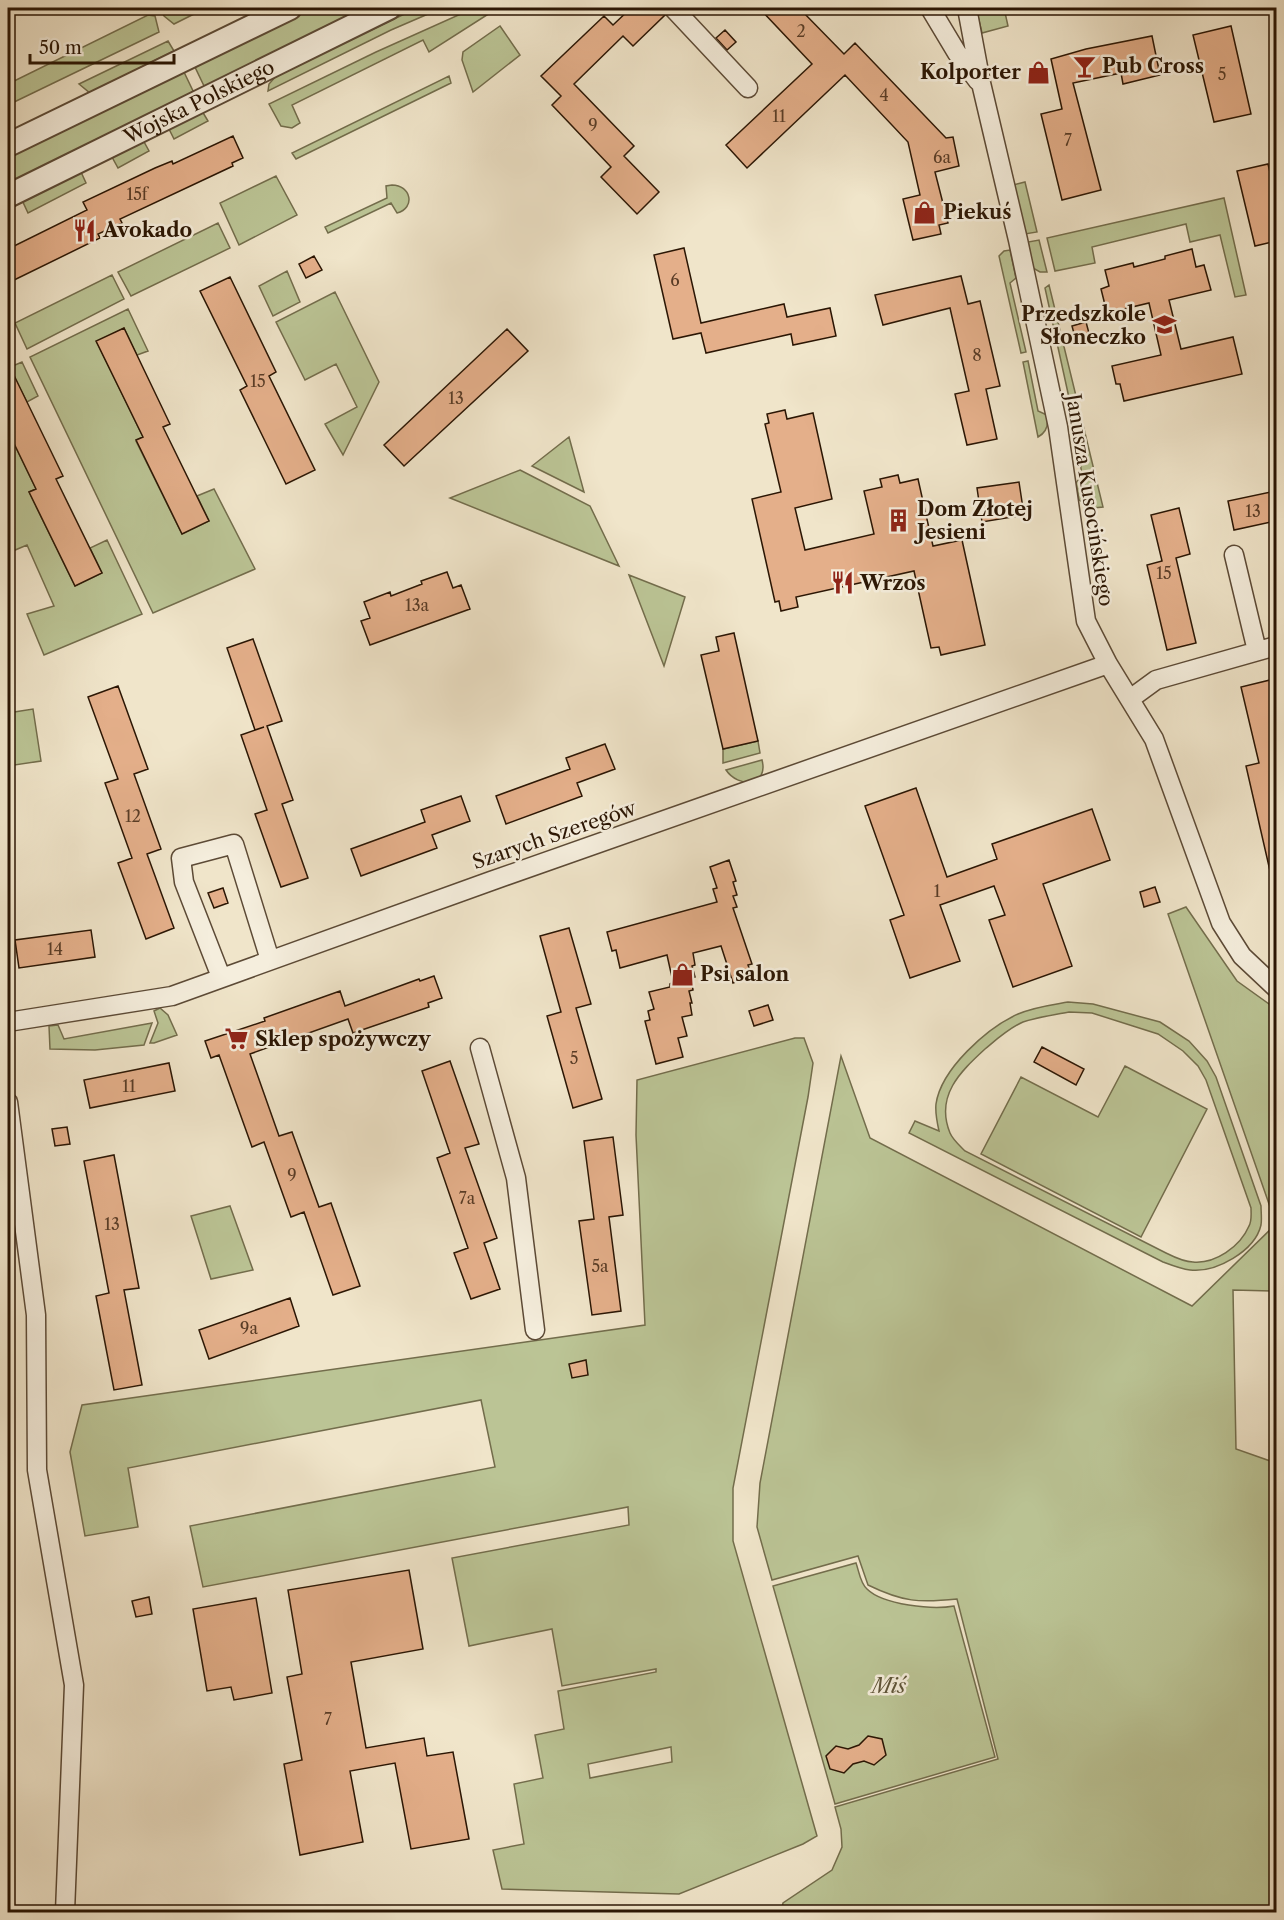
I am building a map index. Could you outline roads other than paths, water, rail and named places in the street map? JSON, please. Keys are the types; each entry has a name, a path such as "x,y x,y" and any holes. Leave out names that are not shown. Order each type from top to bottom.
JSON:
{"street":[{"path":"8,145 290,8"},
{"name":"Wojska Polskiego","path":"8,196 389,8"},
{"path":"673,8 748,88"},
{"name":"Janusza Kusocińskiego","path":"930,8 982,89"},
{"name":"Janusza Kusocińskiego","path":"967,8 982,89 1018,240 1058,427 1084,614 1092,635 1108,664 1154,739 1221,923 1242,956 1276,988"},
{"path":"1234,555 1257,651"},
{"path":"1130,699 1156,680 1276,646"},
{"name":"Szarych Szeregów","path":"8,1022 172,996 1108,664"},
{"path":"221,977 184,882 181,858 234,844 270,960"},
{"path":"480,1048 516,1178 535,1330"},
{"path":"8,1102 36,1315 37,1470 74,1685 65,1912"}],"place":[{"name":"Pub Cross","path":"1084,66"},
{"name":"Kolporter","path":"1039,72"},
{"name":"Piekuś","path":"925,212"},
{"name":"Avokado","path":"85,230"},
{"name":"Przedszkole Słoneczko","path":"1164,325"},
{"name":"Dom Złotej Jesieni","path":"899,521"},
{"name":"Wrzos","path":"842,583"},
{"name":"Psi salon","path":"682,974"},
{"name":"Sklep spożywczy","path":"237,1039"}],"park label":[{"name":"Miś","path":"889,1686"}]}
